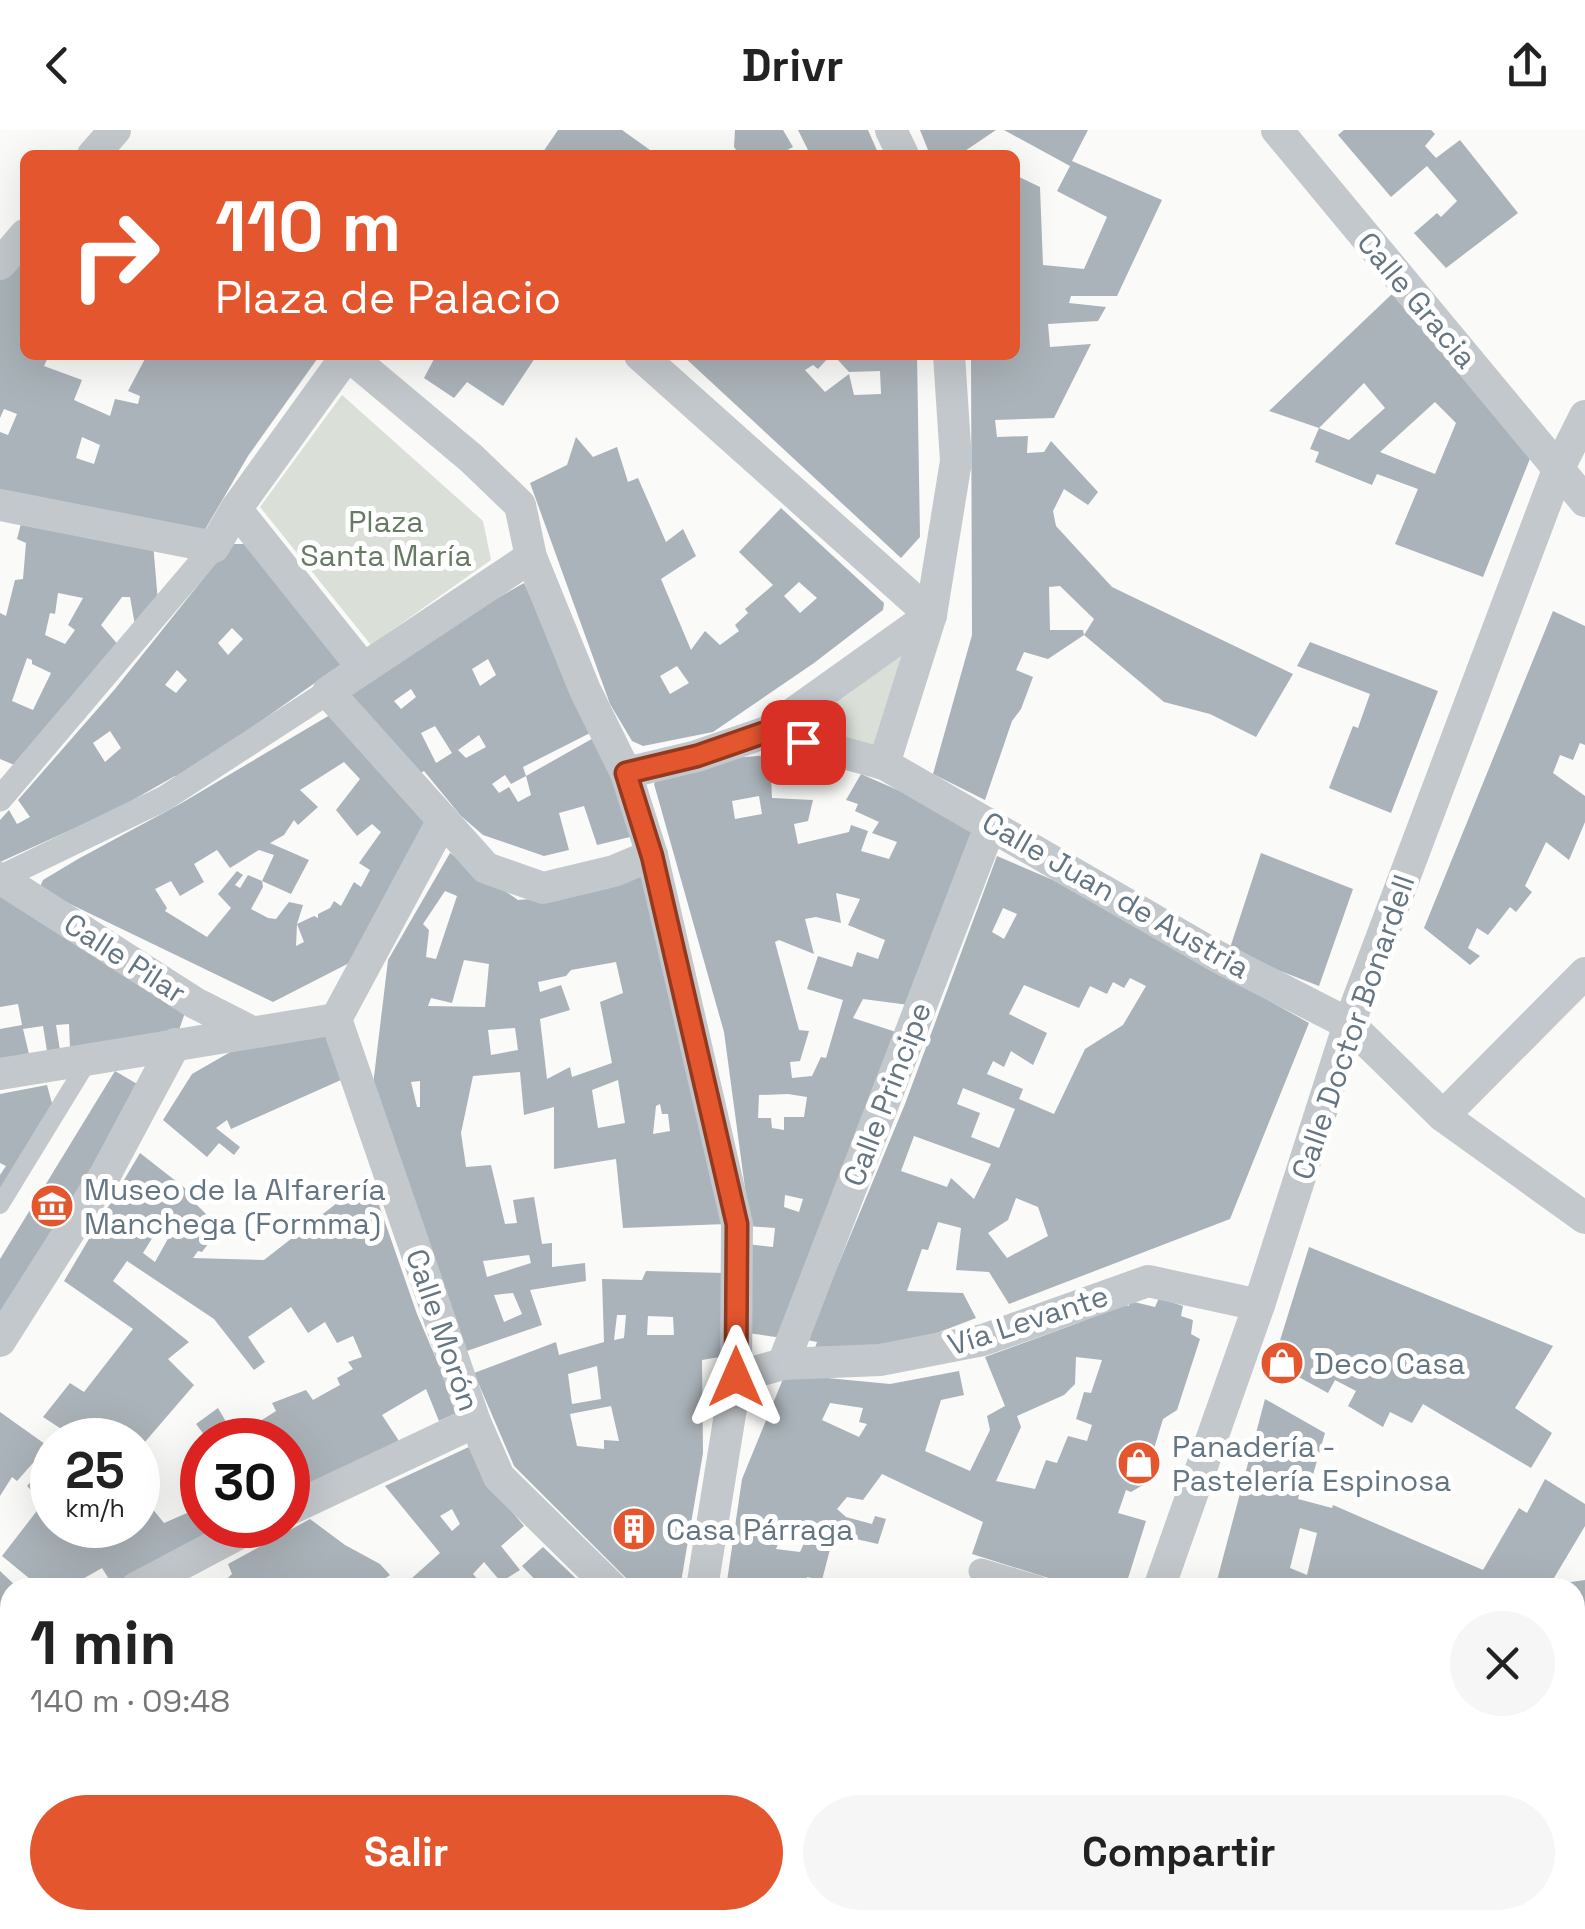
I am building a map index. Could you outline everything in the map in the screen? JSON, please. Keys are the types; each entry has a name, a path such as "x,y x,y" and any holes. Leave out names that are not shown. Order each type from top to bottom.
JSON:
{"street":[{"name":"Calle Gracia","path":"1276,130 1585,501"},
{"path":"0,264 20,241"},
{"path":"0,800 214,547 236,509 344,360"},
{"path":"354,360 471,458 520,505 530,556 586,690 626,773 652,856 737,1224 736,1377 704,1578"},
{"path":"646,360 930,615"},
{"path":"884,764 930,615 956,461 950,360"},
{"name":"Calle Doctor Bonardell","path":"1163,1578 1259,1305 1349,1024 1558,470 1585,416"},
{"path":"0,505 214,547"},
{"path":"236,509 363,668"},
{"path":"0,878 165,798 530,556"},
{"path":"626,773 697,756 766,732 930,615"},
{"path":"328,692 486,868 543,888 652,856"},
{"name":"Calle Juan de Austria","path":"766,732 884,764 1218,957 1349,1024 1443,1116 1585,1218"},
{"path":"0,1074 336,1019 443,820"},
{"name":"Calle Principe","path":"783,1364 992,824"},
{"name":"Calle Pilar","path":"0,878 195,1003 252,1032"},
{"path":"1443,1116 1585,973"},
{"name":"Calle Morón","path":"336,1019 475,1422 499,1478 602,1578"},
{"path":"0,1341 105,1175 175,1044"},
{"name":"Vía Levante","path":"736,1377 783,1364 880,1360 983,1340 1148,1280 1259,1305"},
{"path":"310,1500 475,1422"},
{"path":"155,1578 212,1548"},
{"path":"981,1570 1006,1578"}],"lane":[{"path":"0,1206 89,1059"}],"green space":[{"name":"Plaza Santa María","path":"342,395 483,521 491,560 371,645 260,507"},
{"path":"931,615 884,764 767,732"}],"building":[{"path":"558,130 622,130 650,150 544,150"},
{"path":"735,130 783,130 793,147 736,150"},
{"path":"798,130 868,130 877,150 808,150"},
{"path":"920,130 996,130 966,150 928,150"},
{"path":"1004,130 1088,130 1072,161 1162,200 1117,296 1071,296 1069,303 1106,307 1098,321 1048,324 1050,347 1091,344 1054,418 995,420 997,437 1028,436 1027,453 1044,452 1051,441 1098,492 1088,505 1064,489 1053,511 1056,526 1112,587 1293,674 1256,737 1210,714 1164,702 1084,635 1048,659 1024,652 1016,670 1033,677 1012,721 985,800 933,774 972,635 971,360 1020,360 1020,177 1040,187 1043,265 1084,269 1107,217 1057,191 1070,166","holes":["1060,586 1094,619 1084,635 1083,630 1050,630 1049,587"]},
{"path":"1344,130 1431,130 1435,134 1425,146 1436,158 1460,140 1518,213 1446,268 1414,233 1437,213 1441,217 1457,201 1427,166 1391,197 1338,135"},
{"path":"20,254 20,360 47,360 44,366 82,380 74,400 110,416 115,399 138,404 140,396 128,391 144,360 316,360 248,456 203,533 0,491 0,432 8,435 17,414 4,409 0,418 0,275","holes":["82,437 100,445 94,464 76,458"]},
{"path":"1392,294 1531,456 1483,577 1395,544 1418,489 1377,474 1372,485 1315,462 1319,452 1310,449 1319,428 1269,411","holes":["1364,383 1385,408 1349,440 1319,428","1435,402 1456,423 1435,474 1380,452"]},
{"path":"433,360 534,360 503,406 467,382 454,398 424,378"},
{"path":"687,360 826,360 818,369 813,365 805,370 825,392 849,374 854,395 881,394 880,371 849,372 838,360 917,360 920,537 901,558"},
{"path":"576,437 593,457 617,447 628,482 638,478 666,542 683,529 696,556 661,579 691,650 705,631 720,645 739,631 735,625 748,613 745,609 773,585 739,552 781,508 884,603 883,610 713,732 643,746 632,741 610,704 530,483 567,465","holes":["799,582 817,598 800,613 784,596","677,666 689,683 670,694 660,676"]},
{"path":"23,516 153,543 158,602 136,631 130,597 122,597 101,625 121,648 19,767 0,759 0,613 6,616 15,580 23,579 26,543 17,539","holes":["58,593 83,598 68,625 75,630 65,644 45,635 50,613 55,614","27,658 51,673 33,710 12,701"]},
{"path":"231,544 250,544 343,663 179,779 175,776 117,809 0,862 0,820 9,810 17,824 30,817 18,800 115,689","holes":["232,628 243,639 228,655 218,643","177,670 187,680 176,693 165,685","110,731 121,748 105,762 93,743"]},
{"path":"524,583 594,731 523,767 526,776 597,736 634,836 597,845 584,806 559,813 569,850 544,856 483,835 461,816 424,771 419,774 344,696 392,658","holes":["488,659 496,675 480,686 472,669","411,689 416,697 401,709 394,701","435,726 452,753 436,763 421,733","479,735 486,747 466,758 458,750","505,775 511,784 526,776 531,795 518,802 509,787 499,793 492,784"]},
{"path":"1553,611 1585,626 1585,745 1580,743 1573,760 1560,755 1553,773 1585,796 1585,822 1569,860 1546,842 1525,886 1532,892 1516,912 1510,907 1488,935 1477,928 1468,948 1480,956 1470,965 1424,928"},
{"path":"1310,642 1438,691 1391,813 1329,788 1370,694 1297,666"},
{"path":"335,712 429,824 359,958 273,1002 39,889 43,880","holes":["344,762 360,779 336,810 357,836 372,824 381,832 359,863 370,870 361,887 354,882 341,906 334,901 318,918 314,916 297,924 303,905 289,902 276,919 251,909 263,887 262,881 291,894 309,860 270,843 284,835 294,820 298,825 318,807 300,790","217,850 230,868 259,850 274,855 262,881 248,875 240,888 235,885 243,875 237,871 218,894 231,908 207,937 165,911 167,908 155,889 171,881 180,896 204,882 194,864","297,924 304,942 296,946"]},
{"path":"770,755 772,798 813,800 808,821 794,824 798,844 849,832 851,825 868,831 861,851 889,859 897,842 872,833 879,822 855,811 858,804 846,800 861,774 975,824 909,1005 863,999 853,1018 896,1032 782,1338 748,1333 747,1244 773,1247 775,1228 747,1226 724,1032 654,784 660,772 692,761","holes":["759,796 762,814 735,819 732,801","836,893 860,899 848,925 885,940 878,959 857,952 852,967 818,956 807,989 843,1000 826,1058 821,1057 812,1076 792,1078 790,1062 800,1061 809,1031 799,1030 775,942 779,940 814,954 805,919 816,917 841,923","759,1095 807,1097 804,1117 784,1117 784,1130 772,1128 771,1118 758,1118","785,1195 803,1199 799,1212 784,1207"]},
{"path":"450,853 518,900 570,896 642,873 726,1224 623,1228 616,1159 554,1169 554,1107 524,1115 520,1072 473,1076 461,1133 466,1167 491,1165 505,1224 517,1223 513,1200 534,1197 542,1244 552,1243 552,1267 585,1263 586,1281 530,1290 542,1325 464,1352 373,1085 388,960","holes":["445,891 457,896 436,959 426,957 429,930 423,924","464,960 489,964 485,1007 428,1006 431,998 452,1003","616,962 623,993 600,1002 612,1063 572,1077 570,1067 547,1079 540,1019 570,1010 561,985 540,992 538,982 566,976 571,970","515,1028 518,1050 491,1055 488,1030","618,1080 625,1123 598,1128 592,1090","420,1081 420,1107 411,1082","660,1104 662,1114 668,1114 670,1131 653,1134 656,1106","529,1255 531,1263 487,1277 483,1261","513,1293 522,1314 504,1322 494,1295"]},
{"path":"1261,853 1353,889 1319,986 1229,951"},
{"path":"997,856 1053,880 1309,1023 1230,1219 1009,1304 989,1272 956,1270 961,1228 938,1222 928,1250 922,1249 907,1291 963,1293 976,1318 877,1356 815,1348 817,1342 807,1340 905,1104","holes":["1003,908 1017,914 1004,939 992,932","1130,978 1146,986 1123,1025 1085,1049 1054,1114 1019,1099 1023,1089 987,1074 993,1061 1004,1067 1011,1051 1033,1065 1047,1033 1009,1014 1024,985 1079,1008 1090,986 1107,994 1113,982 1124,988","963,1088 1015,1109 999,1148 971,1137 980,1113 957,1104","914,1136 991,1164 974,1199 951,1178 947,1187 901,1171","1016,1198 1038,1207 1048,1236 1007,1258 988,1233 1008,1220"]},
{"path":"0,892 188,1004 179,1030 70,1048 69,1024 56,1025 60,1050 47,1051 43,1026 23,1029 29,1054 0,1059 0,1029 22,1025 18,1004 0,1007"},
{"path":"328,1029 341,1080 231,1129 227,1120 216,1128 240,1147 234,1155 219,1143 207,1157 163,1120 192,1074 239,1047"},
{"name":"Museo de la Alfarería Manchega (Formma)","path":"115,1071 144,1088 0,1319 0,1259"},
{"path":"47,1085 53,1107 0,1192 0,1175 6,1166 0,1163 0,1094"},
{"path":"140,1153 195,1196 192,1200 220,1228 193,1258 264,1260 351,1192 348,1186 370,1179 417,1314 459,1412 439,1421 426,1389 382,1415 399,1441 310,1488 310,1418 265,1418 276,1411 272,1403 306,1390 313,1400 340,1385 337,1378 353,1369 348,1362 362,1357 353,1336 337,1343 325,1322 308,1333 291,1307 248,1337 265,1362 254,1370 214,1319 127,1261 113,1281 189,1342 168,1359 194,1385 160,1424 160,1418 43,1417 70,1383 84,1392 133,1329 64,1281","holes":["159,1227 170,1235 155,1262 143,1253"]},
{"path":"1309,1247 1553,1346 1515,1408 1552,1433 1531,1468 1423,1404 1412,1423 1390,1412 1383,1427 1348,1406 1356,1391 1335,1380 1328,1393 1273,1363"},
{"path":"646,1271 725,1273 725,1356 702,1360 703,1453 682,1578 626,1578 514,1466 474,1373 556,1342 559,1355 604,1342 602,1279 642,1280","holes":["617,1315 626,1315 624,1338 614,1340","648,1316 673,1317 674,1335 647,1335","597,1366 601,1399 572,1404 568,1374","611,1406 619,1441 604,1440 604,1449 577,1446 570,1414"]},
{"path":"1159,1298 1183,1306 1181,1316 1193,1320 1191,1334 1200,1339 1177,1410 1163,1419 1143,1485 1131,1492 1126,1490 1118,1513 1146,1521 1128,1578 1048,1578 972,1554 983,1522 882,1474 863,1500 847,1497 837,1509 846,1517 872,1524 875,1516 886,1519 878,1544 834,1534 823,1578 727,1578 742,1479 785,1374 890,1384 959,1371 964,1395 941,1400 925,1451 970,1471 990,1430 987,1416 1005,1406 985,1357 1078,1323 1119,1303 1129,1306 1130,1301 1155,1307","holes":["1076,1357 1102,1360 1091,1393 1084,1392 1076,1419 1092,1425 1087,1441 1068,1436 1057,1463 1046,1460 1035,1489 996,1481 1021,1427 1017,1416 1064,1395 1075,1384","830,1403 863,1408 859,1422 867,1424 859,1437 822,1420","781,1537 805,1541 800,1552 776,1549"]},
{"path":"1265,1399 1325,1433 1310,1485 1302,1483 1298,1499 1332,1508 1333,1505 1483,1570 1519,1508 1527,1513 1545,1479 1585,1504 1585,1526 1554,1578 1218,1578","holes":["1300,1528 1317,1533 1307,1575 1290,1568"]},
{"path":"218,1408 224,1418 204,1418"},
{"path":"0,1412 30,1433 30,1466 17,1481 12,1477 0,1496"},
{"path":"471,1446 497,1494 524,1526 501,1546 520,1570 507,1578 498,1578 484,1562 473,1574 477,1578 412,1578 440,1553 385,1486","holes":["452,1509 460,1524 452,1531 440,1516"]},
{"path":"180,1516 180,1548 191,1548 132,1578 108,1578 102,1568 84,1578 29,1578 2,1556 30,1520 30,1548 160,1548 160,1518 164,1523"},
{"path":"310,1519 380,1564 390,1575 228,1578 232,1574 228,1564 257,1548 310,1548"},
{"path":"543,1547 576,1578 533,1578 522,1566"}],"place":[{"name":"Museo de la Alfarería Manchega (Formma)","path":"52,1206"},
{"name":"Deco Casa","path":"1282,1363"},
{"name":"Panadería - Pastelería Espinosa","path":"1139,1463"},
{"name":"Casa Párraga","path":"634,1529"}],"route":[{"path":"736,1377 737,1224 652,856 626,773 697,756 766,732 803,742"}]}
